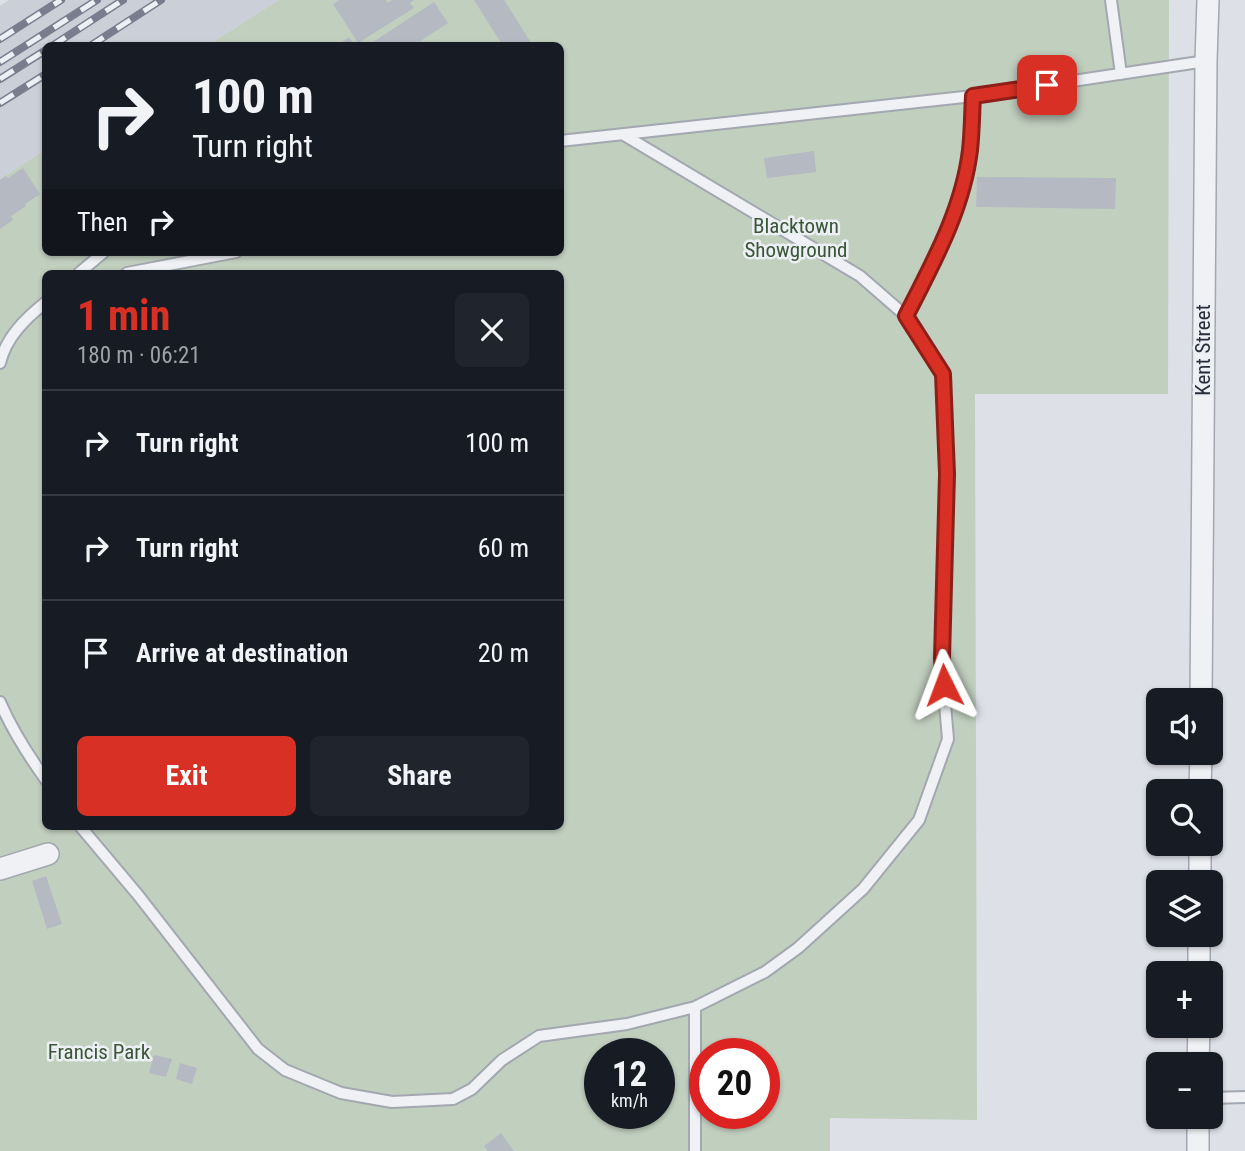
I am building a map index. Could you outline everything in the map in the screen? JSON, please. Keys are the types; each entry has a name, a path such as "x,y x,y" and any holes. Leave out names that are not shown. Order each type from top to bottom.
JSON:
{"street":[{"name":"Kent Street","path":"1201,688 1208,0"},
{"path":"0,869 48,854"},
{"path":"1198,1129 1198,1151"}],"lane":[{"path":"1111,0 1121,74"},
{"path":"564,141 973,96 1206,61"},
{"path":"906,316 941,248 960,195 970,151 973,96"},
{"path":"83,830 138,895 258,1049 285,1070 341,1093 392,1102 453,1099 472,1089 502,1060 539,1036 627,1024 695,1007 765,972 798,948 863,889 919,820 948,739 942,658 947,474 943,374 906,316 860,276 624,135"},
{"path":"83,270 99,256"},
{"path":"143,270 215,256"},
{"path":"0,363 4,348 28,316 42,305"},
{"path":"0,702 7,719 42,775"},
{"path":"695,1007 695,1151"},
{"path":"1223,1098 1245,1097"}],"shaded area":[{"path":"9,0 279,0 213,42 42,42 42,152 0,179 0,6"}],"green space":[{"name":"Blacktown Showground","path":"279,0 1169,0 1168,394 975,394 977,1120 830,1118 830,1151 0,1151 0,179 42,152 42,256 564,256 564,42 213,42"}],"building":[{"path":"339,0 386,0 388,3 392,0 414,0 410,3 414,8 357,42 333,4"},
{"path":"474,0 504,0 530,42 500,42"},
{"path":"434,2 448,23 419,42 373,42"},
{"path":"814,151 816,172 767,178 764,158"},
{"path":"23,168 40,194 11,216 13,220 0,229 0,180"},
{"path":"977,177 1116,178 1115,209 976,207"},
{"path":"46,876 62,924 47,929 32,881"},
{"path":"154,1055 172,1059 166,1077 149,1073"},
{"path":"180,1063 197,1068 192,1084 176,1079"},
{"path":"501,1133 514,1151 488,1151 484,1146"}],"railway":[{"path":"0,39 61,0"},
{"path":"0,62 97,0"},
{"path":"58,42 123,0"},
{"path":"96,42 161,0"},
{"path":"0,79 42,53"},
{"path":"0,103 42,77"}],"route":[{"path":"944,685 942,658 947,474 943,374 906,316 941,248 960,195 970,151 973,96 1047,85"}],"park label":[{"name":"Francis Park","path":"99,1052"}]}
